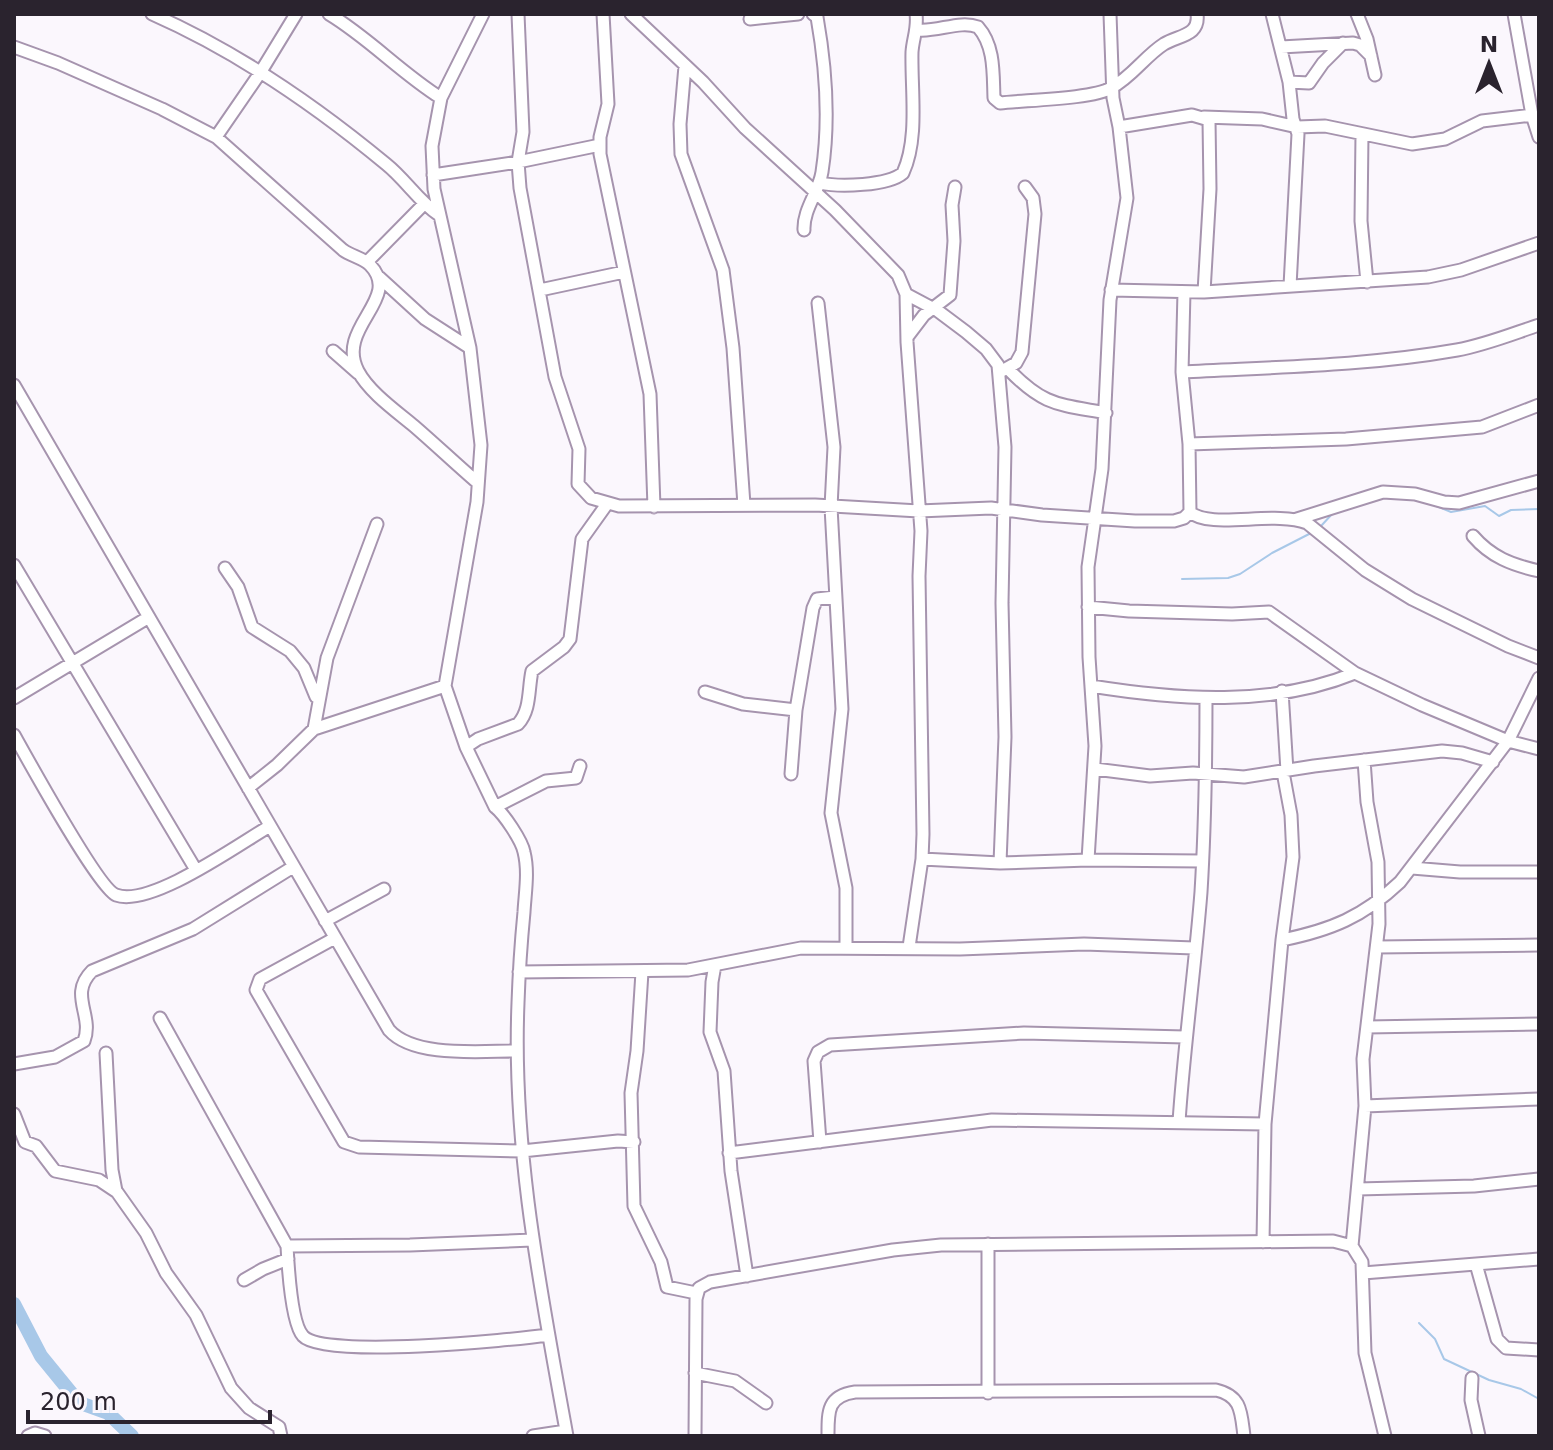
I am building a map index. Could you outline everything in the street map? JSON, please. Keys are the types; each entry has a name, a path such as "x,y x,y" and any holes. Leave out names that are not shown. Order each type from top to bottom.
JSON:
{"street":[{"path":"152,14 217,46 260,73 389,166 423,205 439,215"},
{"path":"216,137 296,14"},
{"path":"329,14 358,32 420,85 441,98"},
{"path":"518,14 523,132 518,162 520,188 555,377 579,449 578,484 591,498 607,504 654,507 744,505 919,511 1004,509 1095,518 1174,521 1184,518 1190,512 1189,444 1182,372 1184,292"},
{"path":"603,14 608,104 600,145 650,394 654,507"},
{"path":"631,14 745,128 817,187 898,275 906,294 919,511 922,859 909,947"},
{"path":"750,19 798,14"},
{"path":"804,230 817,187 825,137 827,93 823,49 817,17 813,14"},
{"path":"817,187 887,180 903,173 910,144 912,47 918,30 916,14"},
{"path":"1088,860 1095,769 1088,567 1100,490 1111,290 1127,198 1113,87 1110,14"},
{"path":"918,30 967,24 978,27 986,37 997,103 1094,94 1113,87 1164,44 1191,33 1197,25 1197,14"},
{"path":"1272,14 1289,82 1299,141 1290,286"},
{"path":"1357,14 1375,75"},
{"path":"1514,14 1532,115 1539,137"},
{"path":"479,16 441,98 433,133 433,175 439,215 470,348 480,421 478,483 445,686 466,747 495,807 524,848 525,856 527,875 516,1051 522,1151 532,1240 567,1434 533,1436"},
{"path":"1281,47 1343,43 1360,45 1371,56"},
{"path":"1289,82 1309,83 1343,43"},
{"path":"14,47 162,109 216,137 343,250 367,262 425,319 470,348"},
{"path":"685,66 681,154 723,270 733,348 744,505"},
{"path":"1119,127 1183,116 1262,119 1297,127 1325,126 1412,144 1433,143 1459,134 1482,121 1532,115"},
{"path":"1204,117 1210,125 1204,292"},
{"path":"1362,134 1361,221 1367,282"},
{"path":"433,175 600,145"},
{"path":"908,336 922,317 947,299 950,292 955,187"},
{"path":"1004,370 1016,363 1022,352 1033,259 1035,214 1033,198 1025,187"},
{"path":"367,262 423,205"},
{"path":"1111,290 1204,292 1367,282 1447,273 1539,243"},
{"path":"540,290 624,272"},
{"path":"359,373 355,362 355,344 362,320 378,297 380,287 377,275"},
{"path":"906,294 977,341 1004,370 1048,402 1106,413"},
{"path":"818,303 833,420 831,507 842,709 831,813 846,888 846,947"},
{"path":"1182,372 1423,355 1474,346 1539,325"},
{"path":"333,351 478,483"},
{"path":"1000,863 1005,737 1002,603 1004,370"},
{"path":"14,385 384,1021 401,1041 430,1050 516,1051"},
{"path":"1189,444 1346,439 1482,427 1539,405"},
{"path":"1297,519 1383,492 1415,494 1459,503 1539,481"},
{"path":"466,747 523,719 532,671 570,639 582,539 607,504"},
{"path":"1190,512 1199,519 1278,517 1307,523 1379,580 1508,646 1539,658"},
{"path":"314,729 327,658 377,524"},
{"path":"1473,536 1483,548 1499,558 1539,571"},
{"path":"14,565 196,870"},
{"path":"225,568 238,587 252,627 290,651 304,668 317,701"},
{"path":"791,774 796,710 813,608 817,599 835,597"},
{"path":"1088,607 1232,614 1265,611 1355,673 1508,741 1539,749"},
{"path":"14,698 149,617"},
{"path":"1091,686 1154,696 1206,698 1282,691 1335,681 1355,673"},
{"path":"1282,940 1331,929 1380,901 1412,868 1508,741 1539,678"},
{"path":"248,788 314,729 445,686"},
{"path":"1263,1242 1265,1124 1293,857 1282,691"},
{"path":"705,692 743,704 796,710"},
{"path":"1179,1122 1202,861 1206,698"},
{"path":"14,735 88,862 112,893 125,897 154,893 270,826"},
{"path":"1095,769 1163,777 1193,773 1244,777 1442,751 1493,762"},
{"path":"1364,760 1367,802 1378,862 1380,901 1363,1059 1365,1106 1352,1246 1362,1262 1365,1353 1385,1436"},
{"path":"495,807 546,781 576,778 580,766"},
{"path":"922,859 1000,863 1202,861"},
{"path":"14,1064 55,1057 84,1041 87,1033 81,989 83,981 92,971 193,929 293,867"},
{"path":"1412,868 1460,872 1539,872"},
{"path":"325,921 384,889"},
{"path":"335,938 260,979 256,990 344,1142 359,1147 522,1151 634,1142"},
{"path":"519,972 688,970 787,949 990,949 1084,944 1194,948"},
{"path":"1377,947 1539,945"},
{"path":"715,965 710,1032 724,1071 729,1153 747,1276"},
{"path":"688,970 706,985 712,998"},
{"path":"642,972 637,1051 631,1081 635,1213 661,1262 667,1287 696,1293"},
{"path":"160,1018 288,1252 302,1336 316,1343 438,1347 548,1335"},
{"path":"1367,1027 1539,1024"},
{"path":"820,1142 814,1061 818,1052 830,1045 1024,1033 1185,1037"},
{"path":"106,1053 112,1170 117,1192"},
{"path":"1365,1106 1539,1099"},
{"path":"15,1118 25,1142 36,1146 55,1171 99,1180 117,1192 141,1225 166,1273 182,1291 196,1315 231,1388 249,1408 279,1427 281,1436"},
{"path":"729,1153 992,1120 1265,1124"},
{"path":"1358,1189 1474,1186 1539,1179"},
{"path":"244,1280 288,1252 532,1240"},
{"path":"695,1436 696,1293 704,1284 893,1250 988,1244 1333,1241 1352,1246"},
{"path":"988,1244 988,1393"},
{"path":"1363,1273 1539,1259"},
{"path":"1476,1264 1497,1339 1506,1348 1539,1350"},
{"path":"695,1373 735,1381 766,1403"},
{"path":"1472,1378 1471,1400 1479,1436"},
{"path":"828,1436 831,1405 845,1394 1216,1390 1232,1395 1239,1404 1244,1436"},
{"path":"28,1436 35,1433 45,1436"}],"waterway":[{"path":"1434,505 1451,512 1485,506 1499,516 1511,510 1539,509"},
{"path":"1321,526 1333,513"},
{"path":"1182,579 1228,578 1240,574 1313,532"},
{"path":"14,1304 41,1356 72,1394 83,1404 108,1413 132,1436"},
{"path":"1419,1323 1435,1339 1444,1359 1539,1399"}]}
